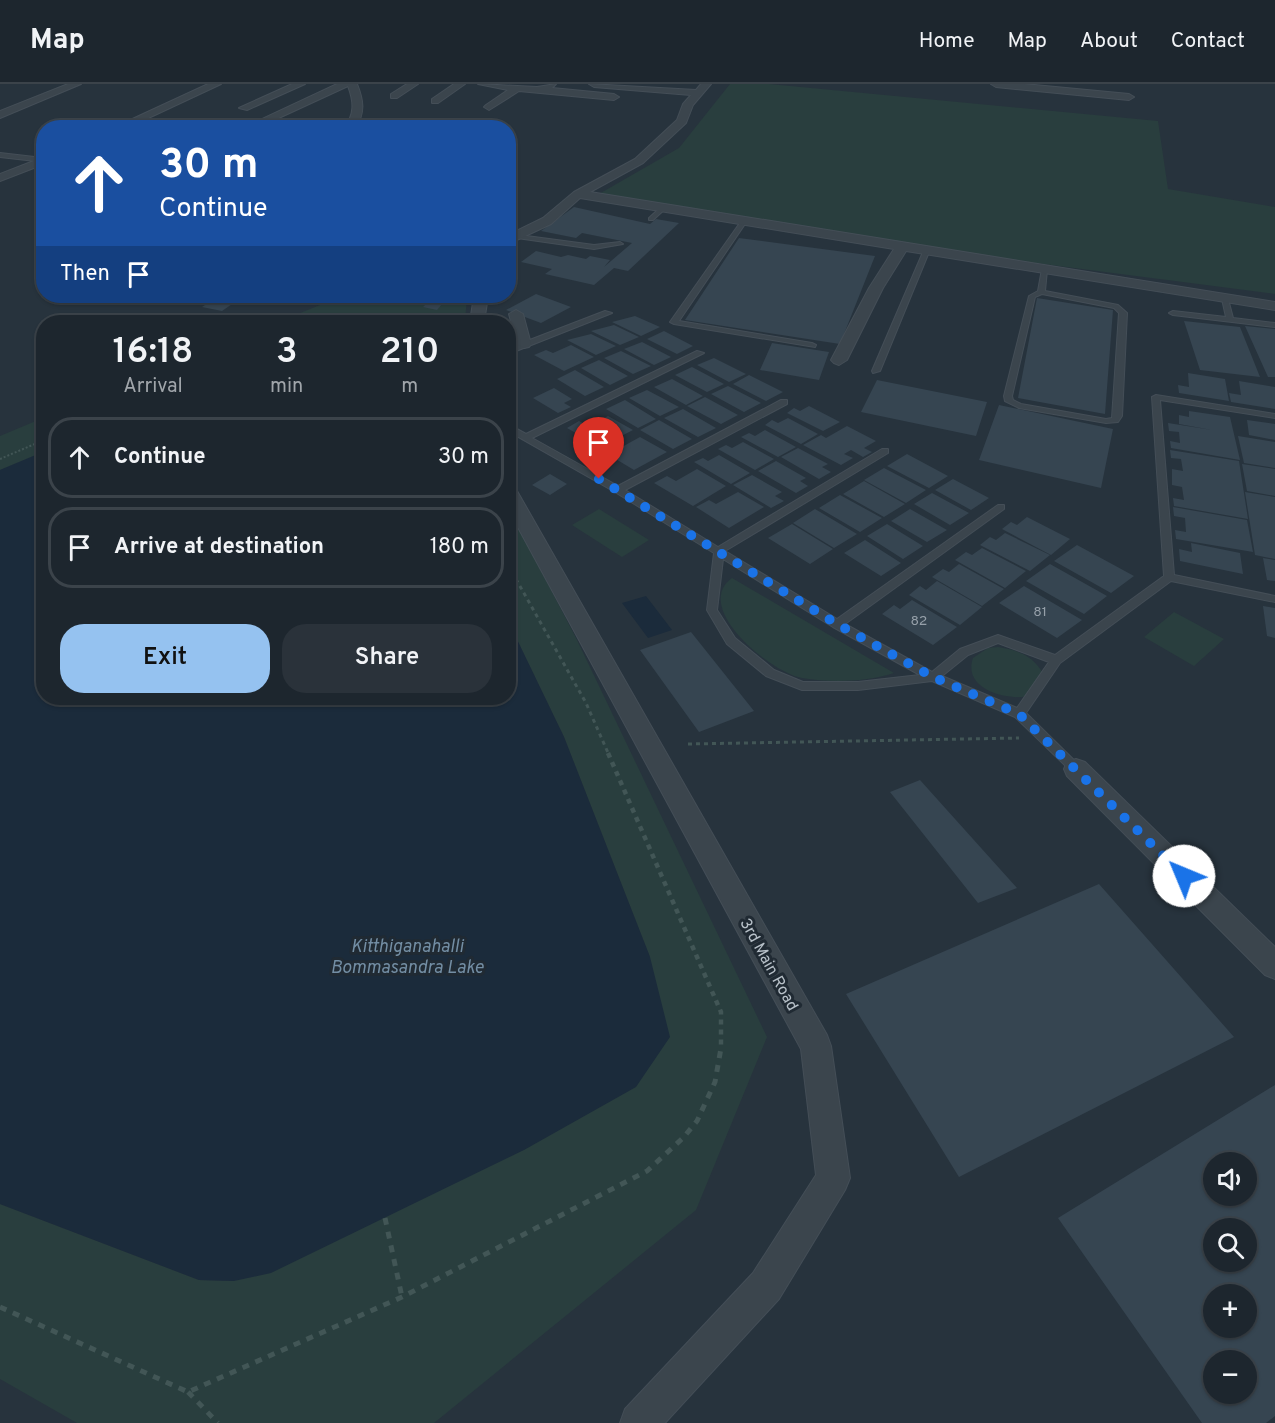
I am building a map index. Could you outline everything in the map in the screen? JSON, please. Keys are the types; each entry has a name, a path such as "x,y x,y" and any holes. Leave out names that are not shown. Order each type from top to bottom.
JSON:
{"street":[{"path":"0,115 76,84"},
{"path":"136,120 216,84"},
{"path":"244,108 300,84"},
{"path":"266,120 345,84"},
{"path":"352,84 360,101 355,120"},
{"path":"394,96 413,84"},
{"path":"435,101 460,84"},
{"path":"483,84 517,88 548,87 576,93 629,99"},
{"path":"594,84 698,93"},
{"path":"516,237 547,221 578,194 639,161 682,121 688,104 706,84"},
{"path":"996,84 1129,97"},
{"path":"489,107 517,88"},
{"path":"563,104 576,93"},
{"path":"0,178 36,163"},
{"path":"578,194 901,248 1275,306"},
{"path":"839,360 876,288 901,248"},
{"path":"516,314 524,345"},
{"name":"3rd Main Road","path":"516,505 816,1047 833,1178 766,1286 639,1423"},
{"path":"1076,769 1275,966"}],"lane":[{"path":"0,155 36,159"},
{"path":"651,219 663,208"},
{"path":"744,221 674,322 812,345"},
{"path":"516,238 580,246 620,244"},
{"path":"876,371 927,252"},
{"path":"1041,292 1044,270"},
{"path":"1041,292 1116,306 1123,313 1118,416 1115,420 1084,417 1019,405 1010,401 1008,396 1032,297 1041,292"},
{"path":"1226,299 1230,320"},
{"path":"516,348 608,313"},
{"path":"1173,313 1275,325"},
{"path":"525,438 700,353"},
{"path":"1168,578 1156,397 1275,416"},
{"path":"618,490 784,402"},
{"path":"516,432 719,550 837,624 933,677 1019,714 1076,769"},
{"path":"719,550 885,451"},
{"path":"837,624 1001,507"},
{"path":"719,550 712,610 731,641 770,673 802,686 858,686 933,677 964,652 998,639 1056,660"},
{"path":"1019,714 1056,660 1168,578 1275,599"}],"path":[{"path":"0,459 36,443"},
{"path":"188,1392 402,1297 647,1171 670,1153 690,1132 706,1107 717,1082 722,1059 721,1012 586,703 516,579"},
{"path":"688,744 1044,738"},
{"path":"385,1218 402,1297"},
{"path":"0,1307 188,1392 218,1423"}],"green space":[{"path":"730,84 769,84 1158,121 1168,189 1275,207 1275,294 888,244 599,194 679,148"},
{"path":"325,303 466,303 466,315 295,315"},
{"path":"36,421 36,455 0,470 0,436"},
{"path":"599,509 649,540 622,557 572,525"},
{"path":"516,522 577,640 767,1037 696,1210 434,1423 77,1423 0,1379 0,1204 199,1280 234,1281 650,957 564,737 516,638"},
{"path":"732,578 894,673 860,680 825,681 802,678 773,664 756,652 728,622 721,606 722,591"},
{"path":"1174,612 1224,639 1194,666 1144,637"},
{"path":"998,647 1025,655 1040,668 1044,675 1030,696 999,695 980,685 974,678 971,669 973,658 988,648"}],"water":[{"name":"Kitthiganahalli Bommasandra Lake","path":"36,455 36,705 516,705 516,638 564,737 650,957 670,1037 636,1087 524,1150 271,1273 234,1281 199,1280 0,1204 0,470"},
{"path":"646,596 672,630 648,638 622,603"}],"building":[{"path":"574,207 650,224 656,219 679,223 628,271 614,268 594,285 545,274 552,269 521,262 536,251 561,257 568,255 586,259 590,256 610,260 604,267 632,243 582,233 576,238 541,231"},
{"path":"739,238 875,256 840,344 685,320"},
{"path":"536,294 571,307 541,323 506,310"},
{"path":"1037,298 1113,310 1105,414 1018,398"},
{"path":"208,303 234,303 222,311 202,307"},
{"path":"427,303 442,304 437,310 423,307"},
{"path":"635,316 660,327 641,336 612,322"},
{"path":"1184,321 1240,327 1260,377 1200,370"},
{"path":"614,325 639,337 620,345 591,331"},
{"path":"1245,326 1275,329 1275,377 1268,377"},
{"path":"664,331 693,346 677,354 647,339"},
{"path":"591,334 616,346 596,355 567,340"},
{"path":"642,342 671,357 654,365 624,349"},
{"path":"772,343 829,352 819,380 760,370"},
{"path":"571,345 594,357 564,371 534,355 546,350 553,353"},
{"path":"621,351 651,366 633,374 604,358"},
{"path":"714,358 746,374 729,382 697,365"},
{"path":"599,360 628,376 610,385 581,368"},
{"path":"692,367 724,384 707,392 675,375"},
{"path":"575,370 604,387 585,396 557,379"},
{"path":"1188,373 1225,379 1229,401 1179,393 1178,385 1189,387"},
{"path":"749,375 783,392 766,401 733,384"},
{"path":"672,379 703,396 686,405 654,387"},
{"path":"877,380 987,402 976,436 861,412"},
{"path":"1239,381 1275,387 1275,409 1231,402 1229,393 1241,395"},
{"path":"728,386 761,403 744,412 711,394"},
{"path":"554,388 572,399 564,403 571,407 558,413 533,398"},
{"path":"647,390 679,407 660,416 629,398"},
{"path":"705,397 738,415 721,424 687,406"},
{"path":"625,400 656,419 638,428 606,409"},
{"path":"999,405 1113,429 1101,488 979,460"},
{"path":"809,406 840,422 823,431 787,413 794,408 800,411"},
{"path":"683,409 716,428 698,437 664,418"},
{"path":"1189,411 1230,417 1240,460 1171,448 1170,441 1180,443 1179,432 1169,431 1168,423 1212,430 1179,424 1179,415 1189,417"},
{"path":"608,416 633,430 600,447 567,428 579,421 588,426"},
{"path":"788,418 818,434 801,444 765,425 772,420 778,423"},
{"path":"659,420 692,439 673,449 640,430"},
{"path":"1247,420 1275,424 1275,440 1249,435"},
{"path":"847,426 876,441 864,448 872,452 863,457 851,450 844,454 853,458 841,465 803,445 821,435 826,438"},
{"path":"765,430 796,447 778,457 741,437 749,433 755,436"},
{"path":"1238,436 1275,442 1275,468 1244,463"},
{"path":"640,437 667,452 634,470 599,449 612,443 620,448"},
{"path":"743,442 774,459 755,470 718,449 726,445 732,448"},
{"path":"798,448 828,464 822,467 831,472 819,479 781,457"},
{"path":"1170,450 1239,461 1248,519 1174,506 1173,498 1184,500 1182,487 1172,485 1172,469 1183,471 1181,459 1171,458"},
{"path":"907,454 948,476 929,488 887,466"},
{"path":"719,455 750,473 731,484 694,462 703,458 708,461"},
{"path":"776,461 806,478 800,481 808,486 796,493 758,471"},
{"path":"1242,464 1275,469 1275,496 1247,491"},
{"path":"884,468 926,490 906,503 864,480"},
{"path":"697,469 726,486 693,506 654,483 667,476 676,481"},
{"path":"550,474 567,484 550,495 532,485"},
{"path":"752,475 782,492 775,496 784,501 771,508 733,485"},
{"path":"953,479 989,498 971,510 935,490"},
{"path":"864,481 905,504 884,517 843,494"},
{"path":"738,492 764,507 729,528 696,507 709,500 716,504"},
{"path":"1245,492 1275,497 1275,559 1255,555"},
{"path":"932,493 969,513 950,525 914,504"},
{"path":"840,495 882,518 860,532 819,508"},
{"path":"1173,507 1247,520 1253,552 1176,539 1175,530 1186,532 1185,518 1174,516"},
{"path":"815,509 857,534 834,548 793,523"},
{"path":"910,509 947,530 927,542 891,521"},
{"path":"1027,517 1070,539 1051,555 1002,529 1011,522 1017,525"},
{"path":"792,524 833,549 810,564 768,538"},
{"path":"887,524 923,546 903,559 867,536"},
{"path":"1005,533 1050,555 1030,571 980,545 990,537 996,540"},
{"path":"865,540 901,563 881,576 844,553"},
{"path":"1191,543 1240,553 1243,574 1180,561 1179,549 1192,552"},
{"path":"1077,545 1134,576 1111,593 1054,561"},
{"path":"982,548 1026,571 1005,588 955,560 966,552 972,555"},
{"path":"1263,558 1275,560 1275,581 1267,580"},
{"path":"959,564 1004,589 982,606 932,577 943,569 949,572"},
{"path":"1050,564 1107,596 1084,614 1026,581"},
{"path":"937,581 982,607 960,625 909,595 920,586 926,590"},
{"path":"1024,586 1082,620 1057,638 999,603"},
{"path":"912,600 957,627 933,645 882,614 894,605 900,609"},
{"path":"1263,606 1275,608 1275,638 1267,636"},
{"path":"691,632 754,711 699,732 640,650"},
{"path":"920,780 1017,888 978,903 890,792"},
{"path":"1099,884 1234,1037 959,1177 846,994"},
{"path":"1275,1085 1275,1416 1266,1423 1202,1423 1058,1218"}],"route":[{"path":"599,479 719,550 837,624 933,677 1019,714 1184,876"}]}
